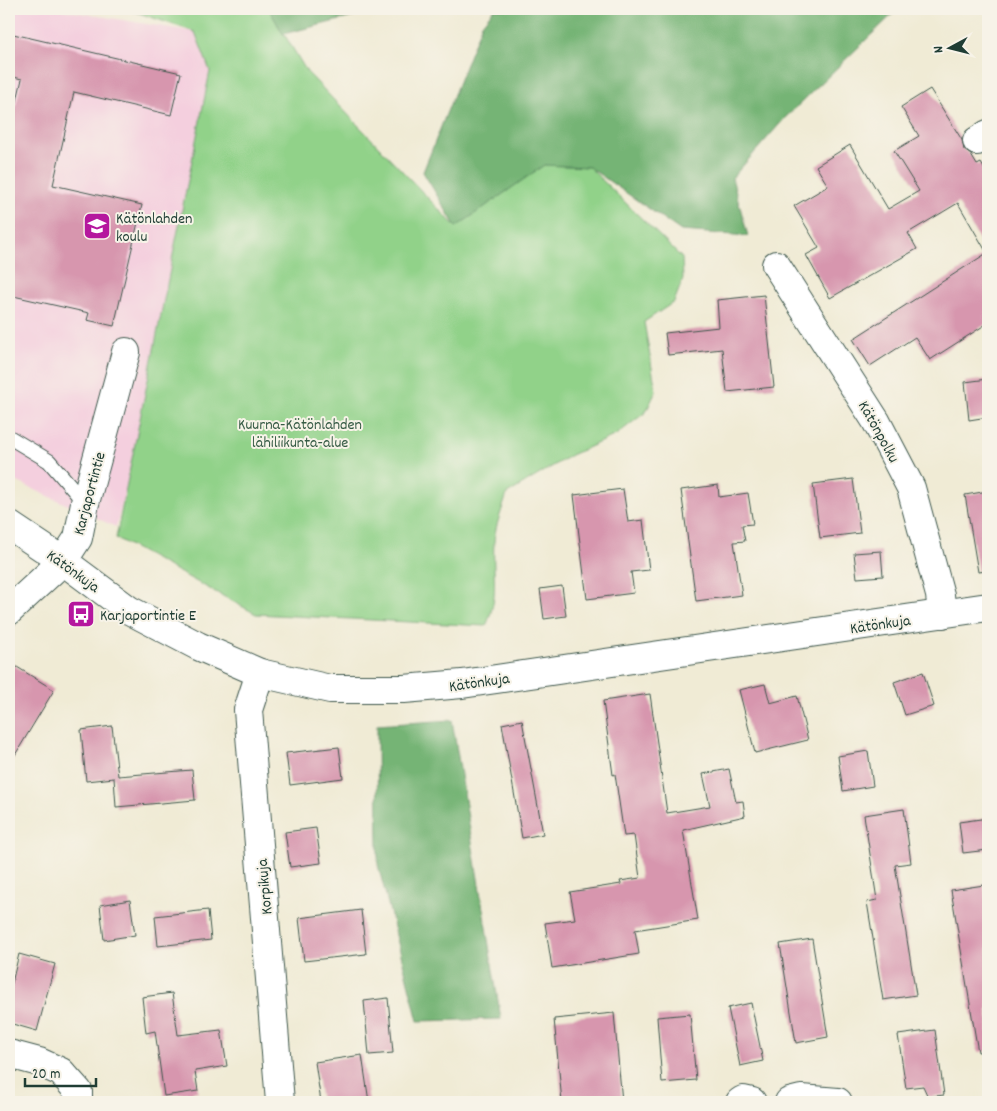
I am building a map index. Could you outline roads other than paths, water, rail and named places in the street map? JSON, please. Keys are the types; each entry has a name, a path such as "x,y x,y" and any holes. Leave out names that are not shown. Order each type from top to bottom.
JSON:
{"street":[{"name":"Kätönpolku","path":"776,266 876,421 911,488 940,595 942,614"},
{"name":"Karjaportintie","path":"9,611 63,561 78,538 84,503 126,352"},
{"name":"Kätönkuja","path":"9,525 63,561 129,610 198,646 260,673 330,689 404,689 462,684 988,607"},
{"name":"Korpikuja","path":"260,673 248,710 280,1102"},
{"path":"9,1054 39,1062 61,1072 78,1091 78,1102"},
{"path":"789,1102 801,1099 838,1102"},
{"path":"740,1102 743,1100 752,1102"}],"lane":[{"path":"9,437 49,461 84,503"}],"place":[{"name":"Kätönlahden koulu","path":"97,226"},
{"name":"Karjaportintie E","path":"81,614"}],"park label":[{"name":"Kuurna-Kätönlahden lähiliikunta-alue","path":"300,432"}]}
